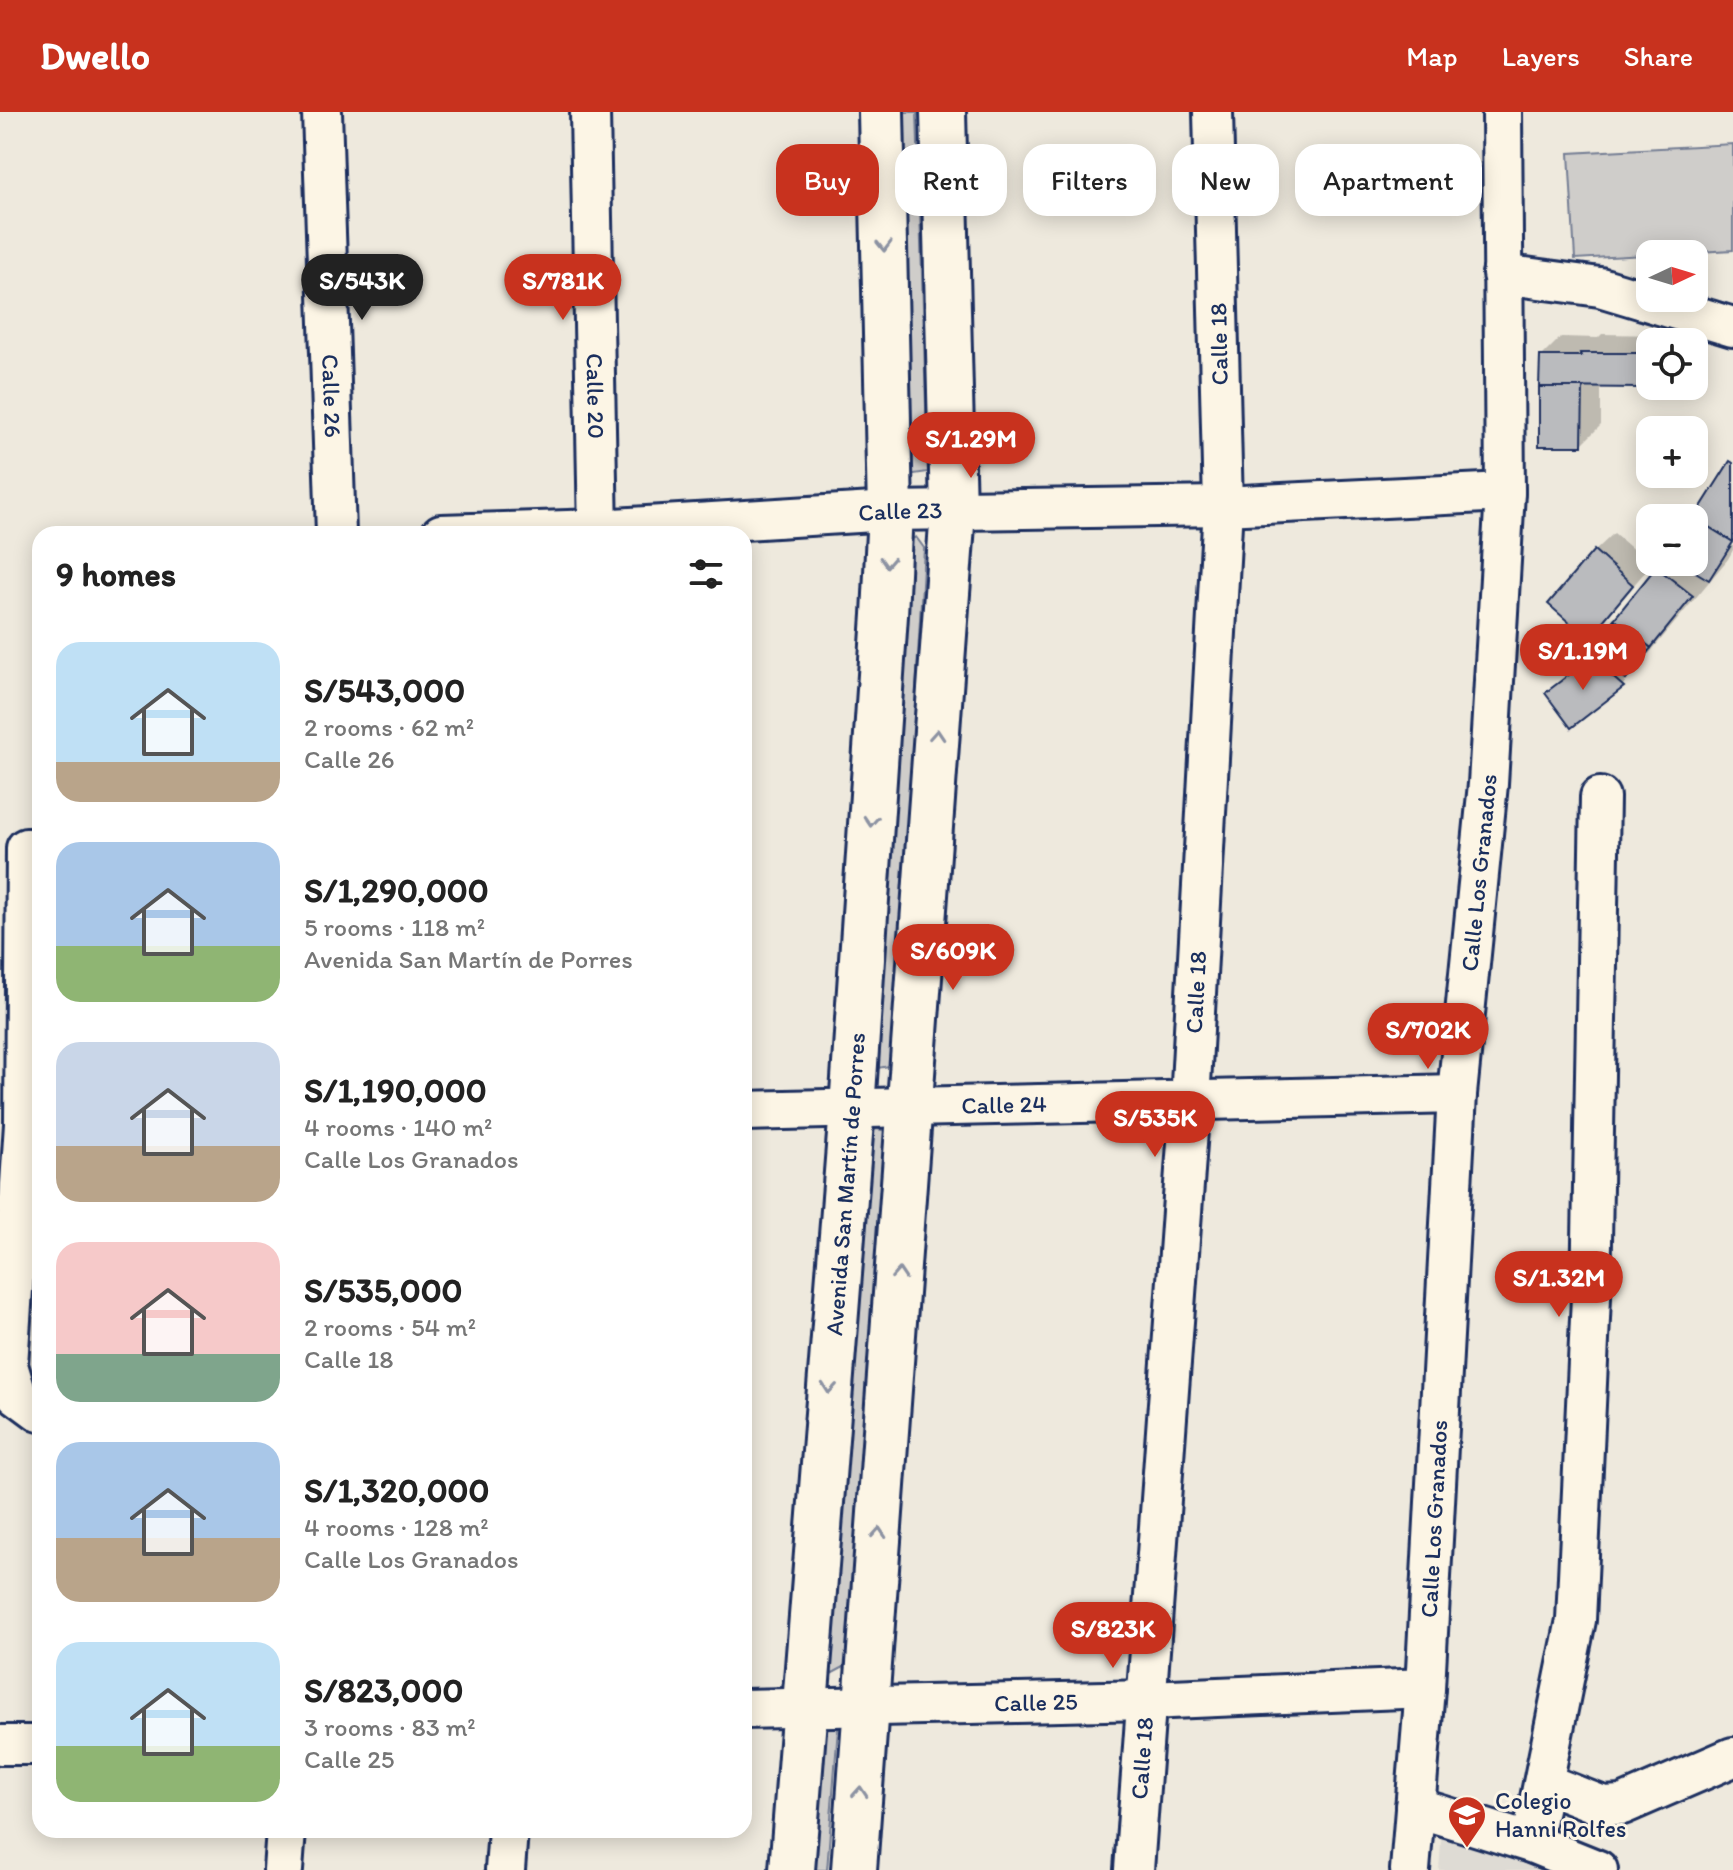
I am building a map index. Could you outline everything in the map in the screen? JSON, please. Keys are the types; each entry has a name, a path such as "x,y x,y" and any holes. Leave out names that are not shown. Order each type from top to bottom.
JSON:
{"main road":[{"name":"Avenida San Martín de Porres","path":"792,1870 852,1109 890,511 881,112"},
{"path":"854,1870 953,511 943,112"}],"street":[{"name":"Calle 26","path":"322,112 336,526"},
{"name":"Calle 20","path":"590,112 598,526"},
{"name":"Calle 18","path":"1134,1870 1190,1102 1223,506 1213,112"},
{"name":"Calle Los Granados","path":"1410,1870 1425,1688 1457,1094 1488,784 1505,492 1502,112"},
{"path":"1502,274 1600,287 1733,327"},
{"name":"Calle 23","path":"681,526 890,511 1223,506 1505,492"},
{"path":"1531,1843 1576,1620 1591,1297 1600,797"},
{"name":"Calle 24","path":"752,1111 1457,1094"},
{"path":"32,1123 4,1365 17,1395 32,1406"},
{"name":"Calle 25","path":"752,1709 1148,1700 1425,1688"},
{"path":"0,1745 32,1745"},
{"path":"1544,1783 1603,1806 1622,1805 1733,1757"},
{"path":"1415,1807 1531,1843 1598,1870"},
{"path":"283,1870 285,1838"},
{"path":"505,1870 507,1838"}],"shaded area":[{"path":"897,112 917,112 918,144 898,144"},
{"path":"1733,144 1733,250 1708,251 1708,240 1636,240 1636,256 1575,259 1569,153"},
{"path":"900,216 920,216 928,472 907,475"},
{"path":"916,537 924,548 895,1065 872,1069 903,543"},
{"path":"877,1129 887,1131 846,1653 844,1667 831,1674 823,1668 865,1133"},
{"path":"819,1724 838,1728 827,1870 806,1870"},
{"name":"Colegio Hanni Rolfes","path":"1442,1828 1547,1870 1439,1870"}],"building":[{"path":"1580,353 1636,353 1636,388 1539,387 1540,356 1581,356"},
{"path":"1539,387 1583,387 1582,446 1539,446"},
{"path":"1730,461 1733,463 1733,542 1708,527 1708,504 1703,504"},
{"path":"1708,527 1733,542 1709,580 1702,576 1708,576"},
{"path":"1594,550 1633,585 1588,639 1548,604"},
{"path":"1649,576 1667,576 1693,596 1651,648 1614,619"},
{"path":"1614,619 1651,648 1626,680 1589,650"},
{"path":"1591,658 1624,687 1571,728 1545,693"}],"place":[{"name":"Colegio Hanni Rolfes","path":"1467,1849"}]}
